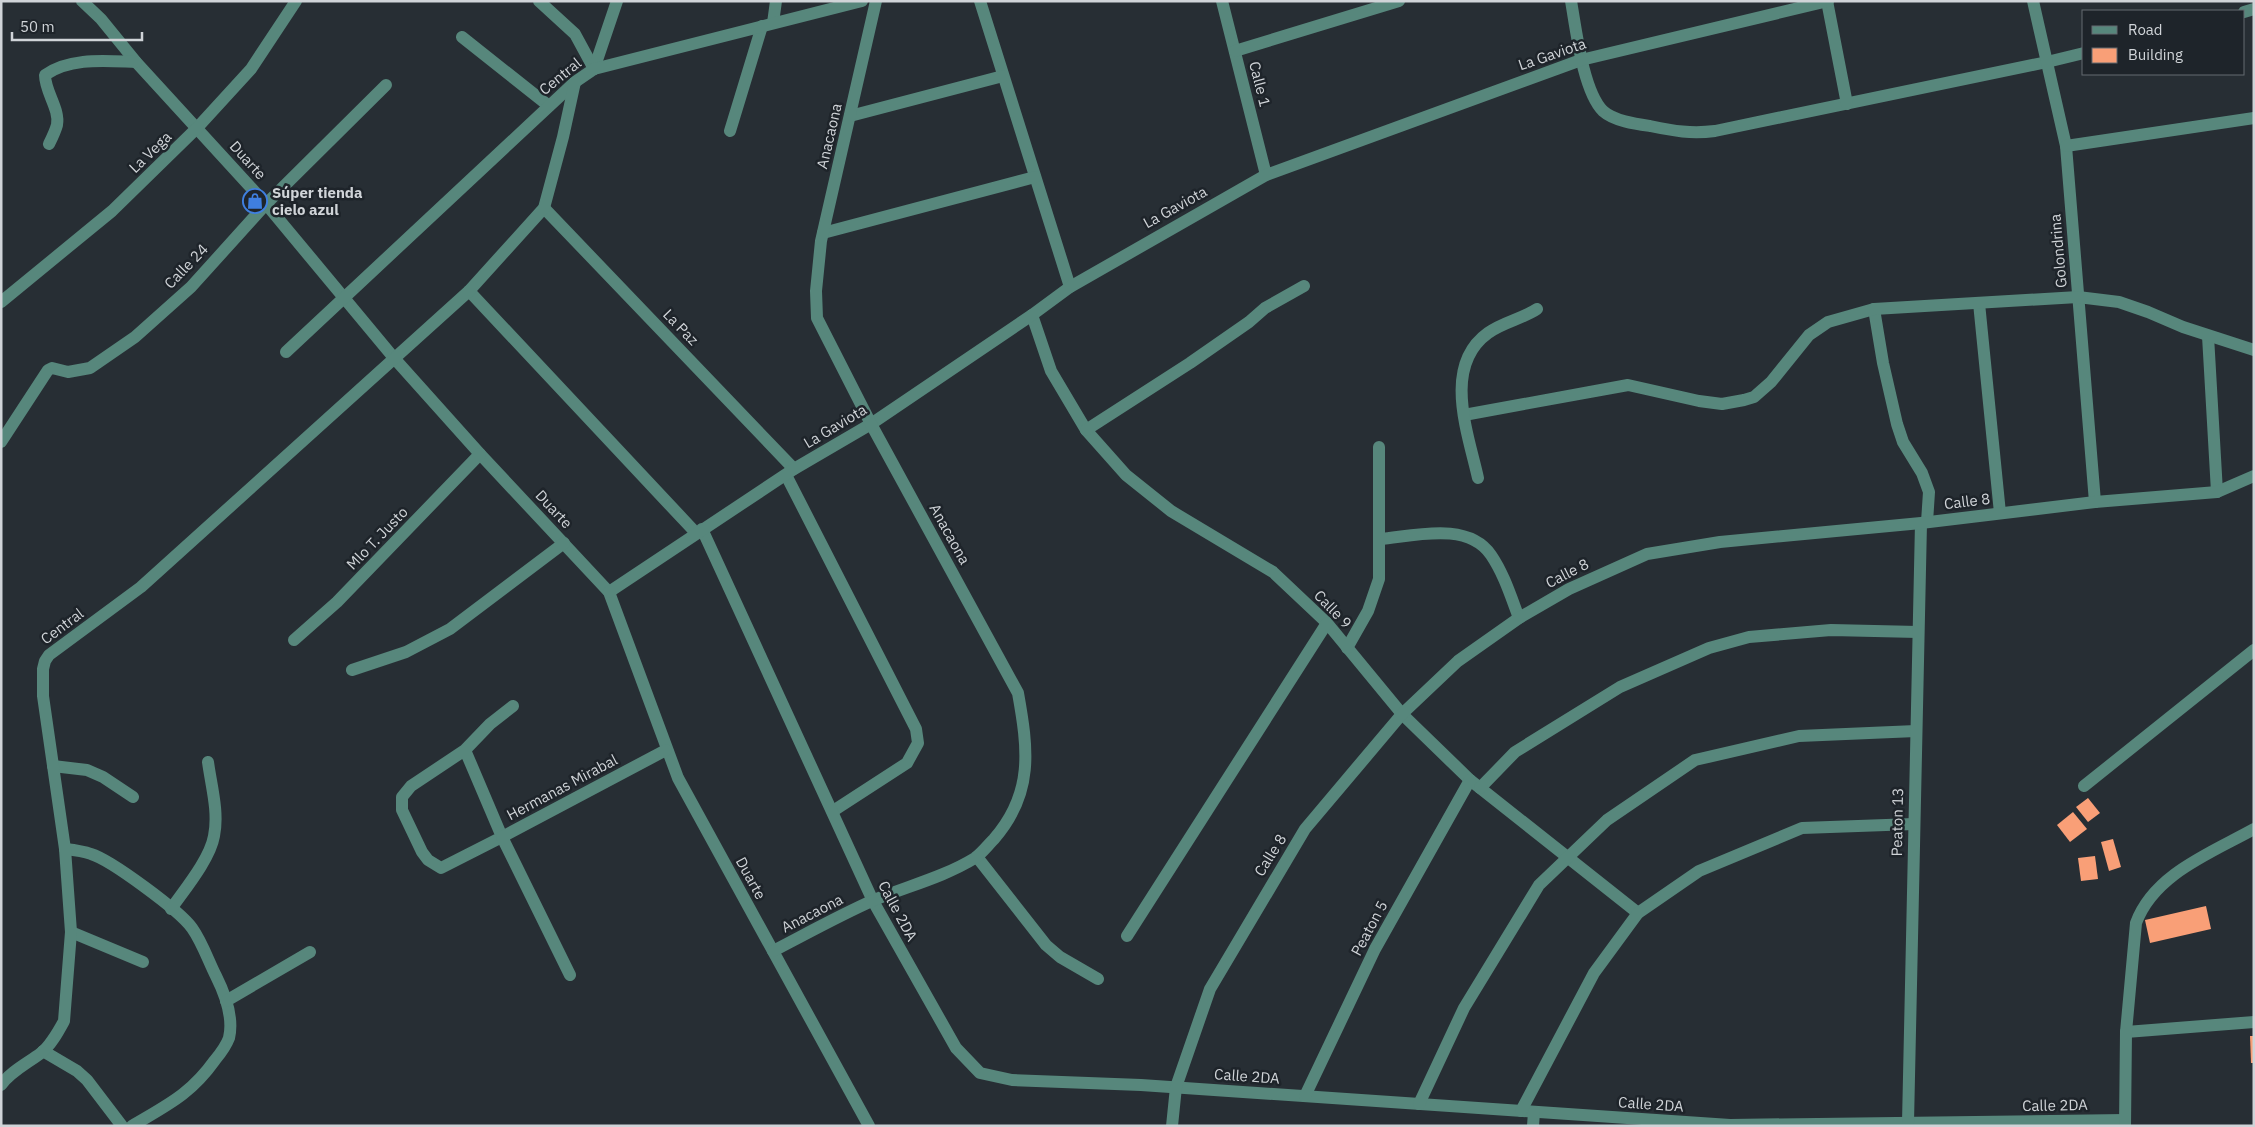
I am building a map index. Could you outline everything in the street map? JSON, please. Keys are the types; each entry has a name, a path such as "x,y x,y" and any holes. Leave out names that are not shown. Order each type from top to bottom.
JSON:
{"street":[{"name":"Duarte","path":"82,1 101,19 136,62 266,204 394,358 480,454 609,592 666,750 683,787 869,1126"},
{"name":"La Vega","path":"1,302 112,212 198,128 251,69 296,1"},
{"path":"539,1 575,34 594,69"},
{"path":"594,69 617,1"},
{"path":"730,131 776,1"},
{"name":"Central","path":"286,352 548,106 575,82 594,69 862,1"},
{"name":"Anacaona","path":"773,951 873,901 949,872 978,857 1006,824 1022,792 1025,761 1024,727 1018,693 871,424 817,318 816,291 823,234 876,1"},
{"path":"980,1 1070,286"},
{"name":"Calle 1","path":"1222,1 1266,175"},
{"path":"1235,51 1399,1"},
{"path":"1571,1 1581,60 1596,102 1604,112 1618,119 1692,134 1847,104 2082,53"},
{"path":"1828,1 1847,104"},
{"name":"La Gaviota","path":"609,592 790,472 871,424 1032,315 1070,286 1266,175 1581,60 1828,1"},
{"name":"Golondrina","path":"2033,1 2066,146 2095,502"},
{"path":"462,37 548,106"},
{"path":"50,144 57,126 57,116 45,84 45,75 55,68 71,64 102,60 136,62"},
{"path":"850,116 1003,76"},
{"path":"544,208 575,82"},
{"name":"Calle 24","path":"1,442 48,370 52,368 60,371 76,372 90,368 135,337 190,287 266,204 386,85"},
{"path":"2066,146 2254,118"},
{"path":"823,234 1035,177"},
{"name":"Central","path":"1,1084 43,1051 58,1032 64,1020 71,932 65,849 43,696 44,661 49,655 141,587 469,291 544,208"},
{"name":"La Paz","path":"544,208 790,472 916,729 918,743 908,763 833,811"},
{"path":"1086,430 1190,363 1249,322 1265,308 1304,286"},
{"name":"Calle 2DA","path":"469,291 699,531 833,811 873,901 956,1048 980,1073 1012,1080 1176,1087 1730,1125 2125,1123"},
{"path":"1464,415 1628,385 1699,401 1722,404 1744,400 1754,396 1771,382 1809,335 1828,322 1874,309 2078,297 2119,302 2208,336 2254,350"},
{"path":"1979,303 2000,514"},
{"path":"1478,478 1464,415 1462,381 1464,367 1469,354 1488,332 1537,309"},
{"name":"Peaton 13","path":"1874,309 1882,362 1897,424 1903,442 1922,474 1929,492 1924,522 1918,632 1908,1123"},
{"name":"Calle 9","path":"1032,315 1051,371 1086,430 1126,475 1171,511 1273,572 1327,623 1402,714 1475,784 1638,913"},
{"path":"2208,336 2217,492"},
{"path":"1347,648 1368,611 1377,588 1380,539 1379,447"},
{"name":"Mlo T. Justo","path":"294,640 337,602 480,454"},
{"name":"Calle 8","path":"1172,1126 1176,1087 1210,989 1305,829 1402,714 1458,661 1519,618 1569,589 1647,554 1720,542 2000,514 2095,502 2217,492 2254,476"},
{"path":"1380,539 1445,533 1465,537 1482,544 1499,569 1519,618"},
{"path":"352,670 406,652 450,629 564,543"},
{"path":"1127,936 1327,623"},
{"name":"Peaton 5","path":"1305,1096 1375,949 1475,784 1515,752 1612,692 1709,648 1749,637 1822,631 1918,632"},
{"path":"2084,786 2254,650"},
{"path":"465,750 502,837 441,868 428,860 402,810 402,797 405,791 465,750 490,724 513,706"},
{"path":"1419,1104 1464,1008 1539,885 1607,820 1696,760 1799,736 1916,731"},
{"name":"Hermanas Mirabal","path":"570,975 502,837 666,750"},
{"path":"171,909 210,850 214,836 216,821 208,762"},
{"path":"53,766 87,770 103,777 133,797"},
{"path":"1533,1126 1528,1111 1594,973 1638,913 1699,870 1802,828 1914,824"},
{"path":"2125,1123 2126,1032 2136,923 2142,906 2161,884 2180,871 2254,829"},
{"path":"65,849 91,853 100,858 151,892 192,928 223,991 226,1001 230,1027 228,1039 208,1070 184,1095 132,1126"},
{"path":"978,857 1046,945 1060,957 1098,979"},
{"path":"71,932 143,962"},
{"path":"226,1001 310,952"},
{"path":"2126,1032 2254,1022"},
{"path":"43,1051 77,1071 87,1080 122,1126"}],"building":[{"path":"2088,798 2100,813 2088,822 2076,807"},
{"path":"2073,812 2087,829 2070,842 2057,825"},
{"path":"2113,839 2121,867 2109,871 2101,842"},
{"path":"2095,856 2098,879 2081,881 2078,858"},
{"path":"2206,906 2211,929 2150,943 2145,920"},
{"path":"2250,1036 2254,1036 2254,1063 2251,1063"}],"place":[{"name":"Súper tienda cielo azul","path":"255,201"}]}
